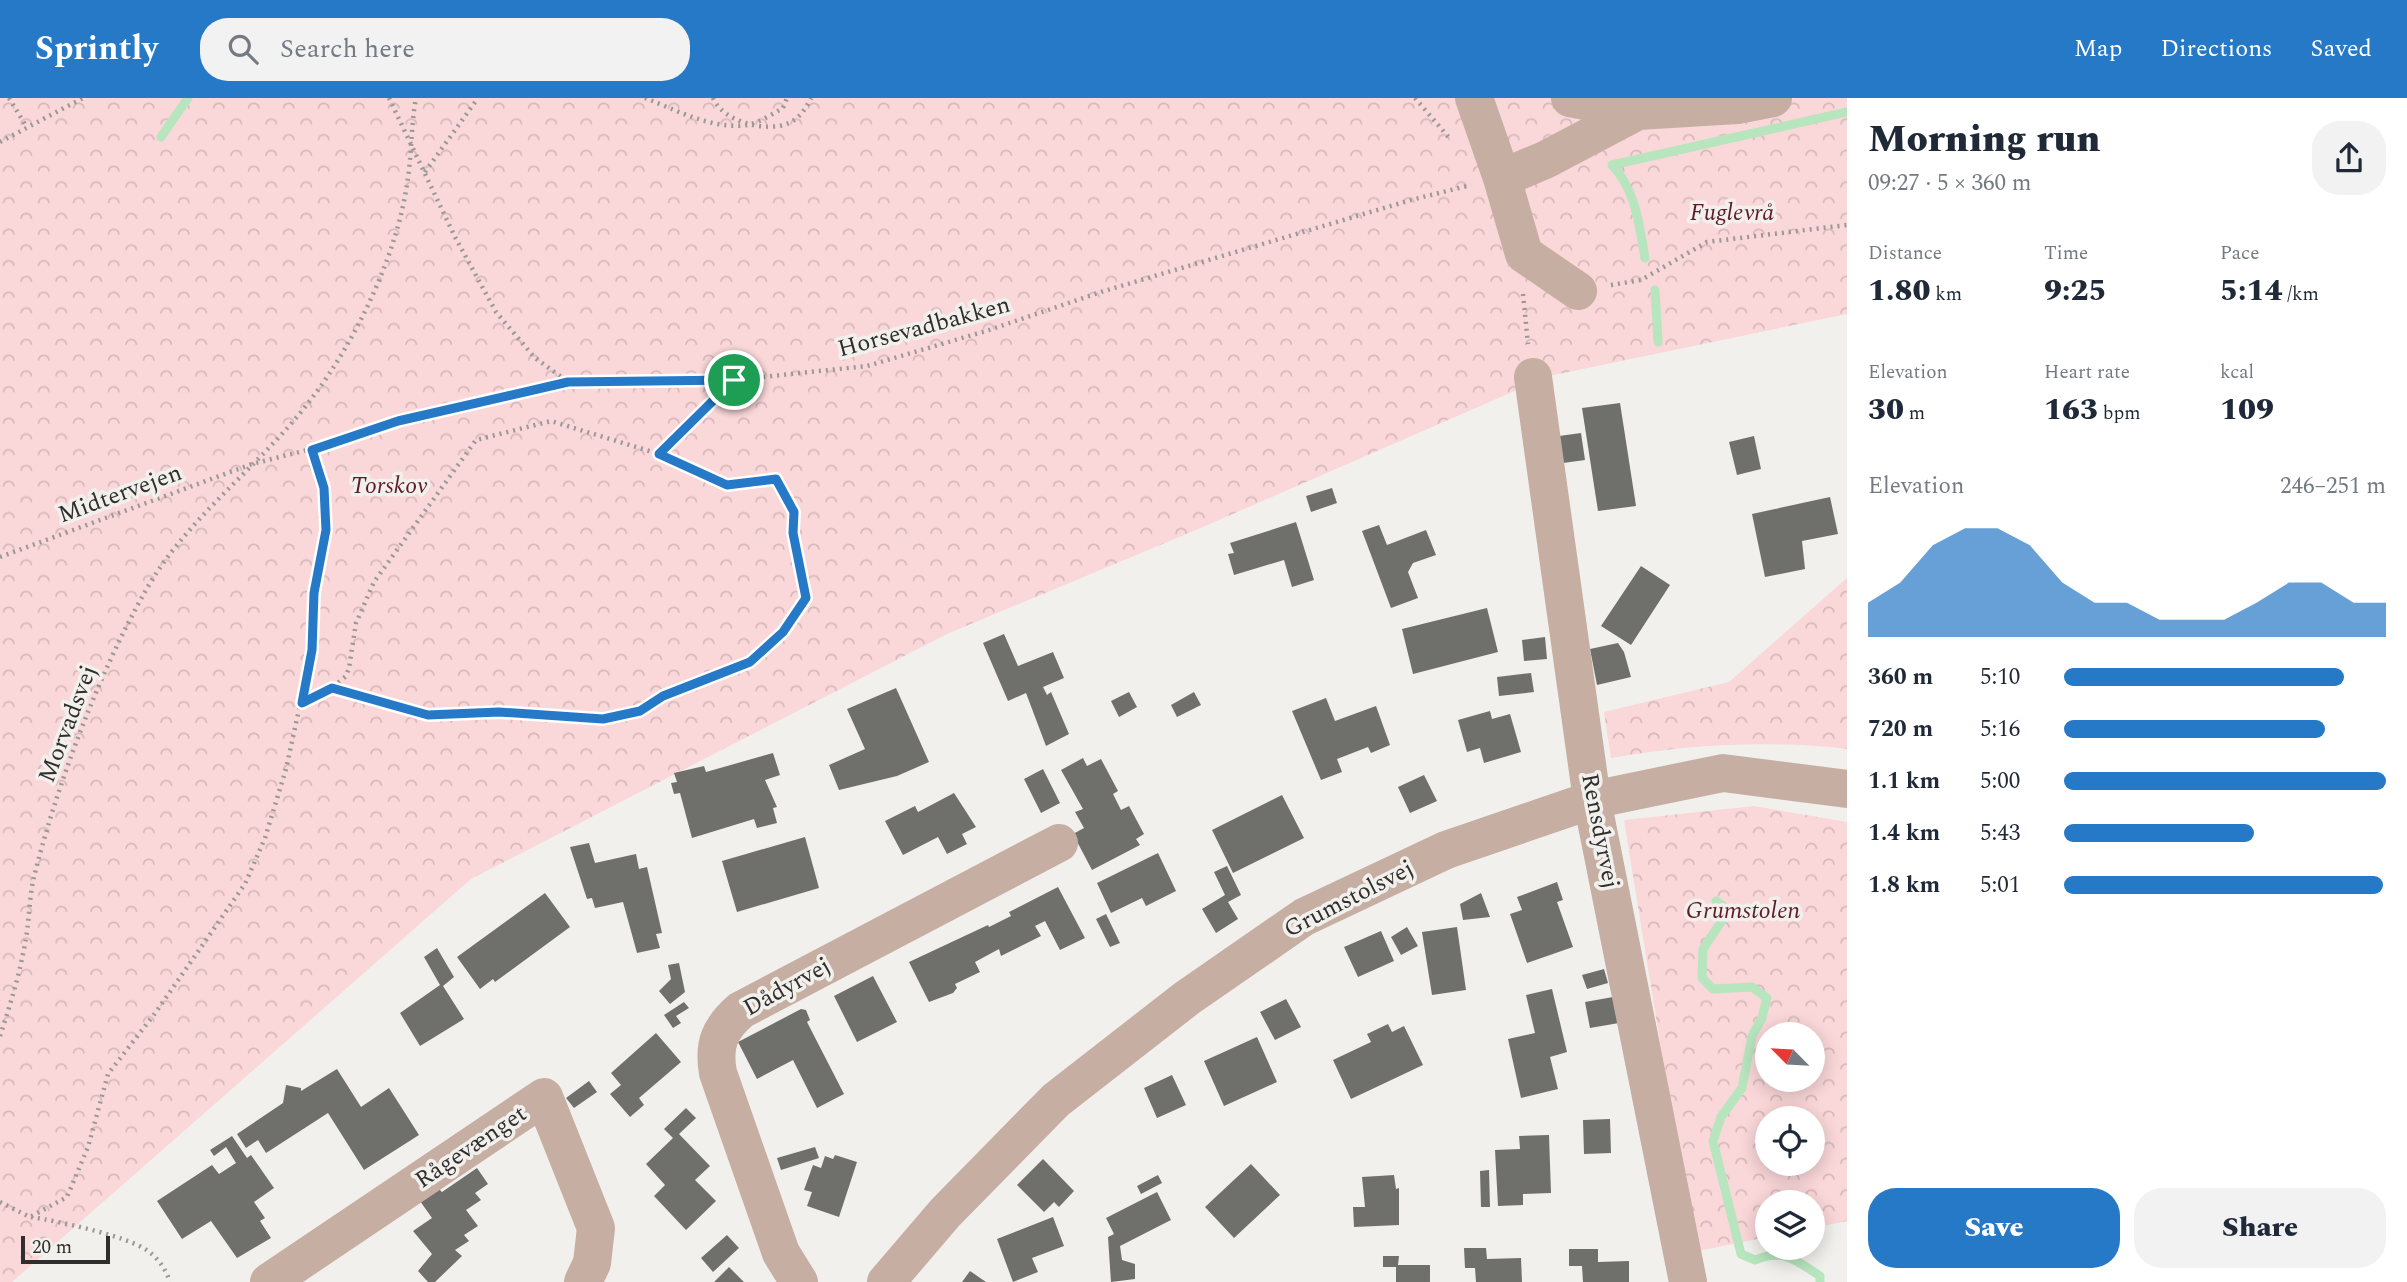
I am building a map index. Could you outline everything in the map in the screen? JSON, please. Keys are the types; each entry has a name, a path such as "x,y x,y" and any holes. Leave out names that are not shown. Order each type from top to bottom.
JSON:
{"street":[{"path":"1474,98 1502,178 1524,254 1578,291"},
{"path":"1570,98 1638,111 1737,105 1773,98"},
{"path":"1502,178 1545,160 1638,111"},
{"name":"Rensdyrvej","path":"1532,377 1592,800 1688,1282"},
{"name":"Grumstolsvej","path":"886,1282 945,1213 1056,1100 1187,999 1304,917 1446,850 1592,800 1723,773 1847,789"},
{"name":"Dådyrvej","path":"799,1282 781,1252 718,1073 715,1055 717,1038 726,1023 741,1010 1059,843"},
{"name":"Rågevænget","path":"269,1282 544,1097 596,1228 592,1263 583,1282"}],"path":[{"path":"9,98 26,127"},
{"path":"0,142 83,98"},
{"path":"389,98 496,313 535,358 568,382"},
{"name":"Morvadsvej","path":"0,1036 25,944 33,883 68,766 114,653 146,589 189,529 312,398 356,329 389,255 408,177 409,141 416,98"},
{"path":"425,172 478,98"},
{"path":"645,98 698,119 769,127 788,124 800,116 811,98"},
{"path":"713,98 715,104 750,125"},
{"path":"750,125 783,108 787,98"},
{"name":"Horsevadbakken","path":"312,450 398,421 568,382 734,380 867,366 1411,200 1502,178"},
{"path":"1578,291 1641,279 1707,242 1847,225"},
{"path":"1524,254 1522,302 1532,377"},
{"path":"659,454 734,380"},
{"path":"302,703 332,688 346,676 356,623 374,582 476,440 551,421 659,454 727,485 776,479 794,512 793,533 806,598 783,632 750,662 663,696 640,711 603,719 499,712 428,715 332,688"},
{"path":"30,1217 67,1197 88,1147 108,1074 156,1012 245,884 265,838 302,703 312,650 314,593 326,530 324,488 312,450"},
{"name":"Midtervejen","path":"0,557 252,464 312,450"},
{"path":"0,1202 30,1217 50,1220 146,1249 167,1272 170,1282"}],"green space":[{"name":"Torskov","path":"0,98 1847,98 1847,314 1549,376 1196,530 947,634 471,879 12,1282 0,1282"},
{"path":"1847,578 1847,749 1729,745 1670,749 1611,758 1604,712 1729,682"},
{"name":"Grumstolen","path":"1754,806 1847,822 1847,1221 1825,1226 1825,1190 1755,1190 1755,1239 1694,1252 1624,820"}],"building":[{"path":"1620,403 1636,506 1598,511 1582,408"},
{"path":"1581,433 1585,460 1563,463 1559,436"},
{"path":"1754,436 1761,469 1737,475 1729,442"},
{"path":"1332,488 1337,503 1311,512 1306,496"},
{"path":"1830,497 1838,534 1802,541 1805,569 1765,577 1752,514"},
{"path":"1296,522 1314,580 1292,587 1284,560 1234,575 1228,554 1234,553 1230,543"},
{"path":"1379,525 1387,545 1426,530 1436,555 1413,563 1408,572 1418,598 1391,608 1362,531"},
{"path":"1641,566 1670,585 1631,645 1601,626"},
{"path":"1487,608 1498,652 1413,674 1402,629"},
{"path":"1004,634 1018,666 1053,652 1064,678 1043,687 1047,695 1051,692 1069,734 1046,746 1026,693 1008,701 983,643"},
{"path":"1545,637 1547,659 1524,661 1522,640"},
{"path":"1618,643 1624,652 1631,677 1597,685 1590,649"},
{"path":"1531,673 1534,692 1499,696 1497,677"},
{"path":"896,688 929,762 897,776 839,790 829,765 865,749 847,709"},
{"path":"1129,692 1137,707 1119,717 1111,701"},
{"path":"1194,692 1201,705 1177,717 1171,705"},
{"path":"1326,698 1335,721 1376,706 1390,745 1371,753 1368,747 1337,759 1342,772 1321,780 1292,711"},
{"path":"1490,711 1492,719 1510,714 1521,752 1484,763 1480,748 1467,752 1458,720"},
{"path":"773,753 780,775 765,780 777,807 773,808 777,823 757,828 754,819 692,838 680,793 674,794 671,783 677,782 674,773 704,766 706,772"},
{"path":"1083,758 1087,766 1101,759 1118,791 1113,794 1121,810 1129,806 1144,834 1136,839 1140,845 1092,870 1073,834 1084,828 1075,812 1083,809 1061,770"},
{"path":"1043,769 1060,803 1041,813 1024,779"},
{"path":"1424,775 1437,801 1410,813 1398,787"},
{"path":"954,793 976,827 962,834 967,844 947,854 938,837 903,855 885,821 915,806 918,812"},
{"path":"1282,795 1304,838 1233,873 1212,830"},
{"path":"805,837 819,888 737,912 722,861"},
{"path":"589,843 595,863 636,854 639,869 647,867 662,933 656,934 660,948 637,953 623,902 595,908 592,898 587,899 570,847"},
{"path":"1158,853 1176,891 1146,906 1142,898 1111,913 1097,883"},
{"path":"1227,866 1241,895 1228,902 1238,919 1216,933 1202,909 1225,895 1214,872"},
{"path":"1557,882 1563,900 1557,902 1573,947 1527,963 1510,914 1522,910 1517,897"},
{"path":"1058,887 1085,938 1060,950 1045,921 1035,926 1041,936 1001,956 999,949 975,962 980,972 955,984 957,988 953,993 929,1002 909,962 1011,916 1009,912"},
{"path":"545,893 570,927 495,982 493,979 480,989 457,957"},
{"path":"1481,893 1490,917 1463,920 1460,904"},
{"path":"1106,914 1120,943 1110,947 1096,919"},
{"path":"1407,927 1418,946 1401,955 1391,937"},
{"path":"1457,927 1466,990 1432,995 1422,932"},
{"path":"1381,931 1394,961 1358,977 1344,947"},
{"path":"437,948 454,977 443,986 464,1019 420,1046 400,1013 440,985 424,957"},
{"path":"679,963 685,992 670,1004 659,991 671,979 668,965"},
{"path":"1604,969 1608,983 1587,989 1582,975"},
{"path":"873,976 897,1022 857,1042 834,996"},
{"path":"1552,989 1567,1052 1550,1057 1558,1089 1521,1098 1508,1039 1535,1033 1526,995"},
{"path":"1613,997 1619,1023 1590,1028 1585,1002"},
{"path":"1286,999 1301,1027 1275,1040 1260,1012"},
{"path":"684,1002 689,1008 676,1016 681,1023 673,1028 664,1015"},
{"path":"801,1009 806,1010 810,1020 807,1022 844,1094 817,1108 793,1060 757,1079 738,1042"},
{"path":"1388,1024 1392,1032 1404,1026 1423,1065 1351,1099 1333,1060 1371,1042 1367,1034"},
{"path":"656,1033 681,1062 639,1098 644,1105 630,1117 610,1094 621,1085 611,1073"},
{"path":"1257,1037 1277,1082 1224,1106 1204,1061"},
{"path":"337,1069 361,1107 389,1088 419,1135 364,1170 328,1113 266,1153 258,1140 246,1148 237,1134 283,1103 286,1085 301,1088 301,1091"},
{"path":"1172,1075 1186,1105 1157,1118 1144,1088"},
{"path":"589,1081 597,1092 574,1108 566,1098"},
{"path":"686,1108 696,1118 679,1134 710,1166 695,1180 716,1201 686,1230 654,1196 665,1185 646,1164 673,1138 664,1129"},
{"path":"1610,1119 1611,1153 1584,1154 1583,1120"},
{"path":"1549,1135 1551,1193 1523,1194 1523,1205 1498,1206 1495,1150 1520,1149 1519,1136"},
{"path":"232,1136 247,1158 251,1155 274,1188 254,1202 265,1218 260,1221 271,1238 237,1258 211,1221 182,1239 157,1201 212,1165 219,1174 236,1163 226,1147 214,1156 210,1150"},
{"path":"815,1147 819,1158 781,1170 777,1158"},
{"path":"835,1155 857,1162 839,1217 807,1206 812,1192 804,1190 813,1165 821,1168 825,1156 833,1159"},
{"path":"1043,1159 1074,1191 1059,1207 1054,1202 1044,1212 1017,1185"},
{"path":"1251,1164 1280,1195 1234,1238 1205,1207"},
{"path":"477,1168 488,1184 475,1193 481,1200 466,1210 478,1226 464,1235 469,1241 455,1250 462,1256 435,1282 428,1282 418,1271 432,1254 413,1231 432,1218 420,1201 439,1189 442,1192"},
{"path":"1489,1170 1490,1207 1481,1207 1480,1171"},
{"path":"1158,1175 1162,1183 1141,1194 1137,1186"},
{"path":"1394,1175 1396,1189 1399,1188 1399,1225 1354,1227 1353,1207 1365,1207 1362,1177"},
{"path":"1157,1192 1171,1220 1120,1246 1122,1260 1135,1264 1135,1279 1111,1282 1108,1237 1114,1234 1106,1218"},
{"path":"1053,1217 1064,1246 1032,1258 1038,1272 1013,1282 997,1239"},
{"path":"727,1235 739,1248 713,1272 701,1258"},
{"path":"1464,1248 1486,1248 1487,1259 1521,1258 1522,1282 1476,1282 1475,1268 1465,1268"},
{"path":"1569,1249 1598,1249 1598,1262 1629,1261 1629,1282 1583,1282 1582,1266 1569,1266"},
{"path":"1383,1256 1399,1256 1398,1265 1430,1265 1430,1282 1396,1282 1396,1267 1383,1267"},
{"path":"729,1267 744,1282 714,1282"},
{"path":"970,1271 986,1282 962,1282"}],"waterway":[{"path":"161,137 188,98"},
{"path":"1645,258 1631,197 1612,165 1847,112"},
{"path":"1655,290 1658,342"},
{"path":"1716,901 1729,910 1703,949 1702,978 1713,989 1752,987 1767,998 1762,1018 1752,1036 1742,1088 1721,1117 1713,1141 1741,1254 1755,1260 1774,1255 1789,1258 1820,1276 1820,1282"}],"route":[{"path":"734,380 659,454 727,485 776,479 794,512 793,533 806,598 783,632 750,662 663,696 640,711 603,719 499,712 428,715 332,688 302,703 312,650 314,593 326,530 324,488 312,450 398,421 568,382 734,380"}],"park label":[{"name":"Fuglevrå","path":"1732,213"}]}
